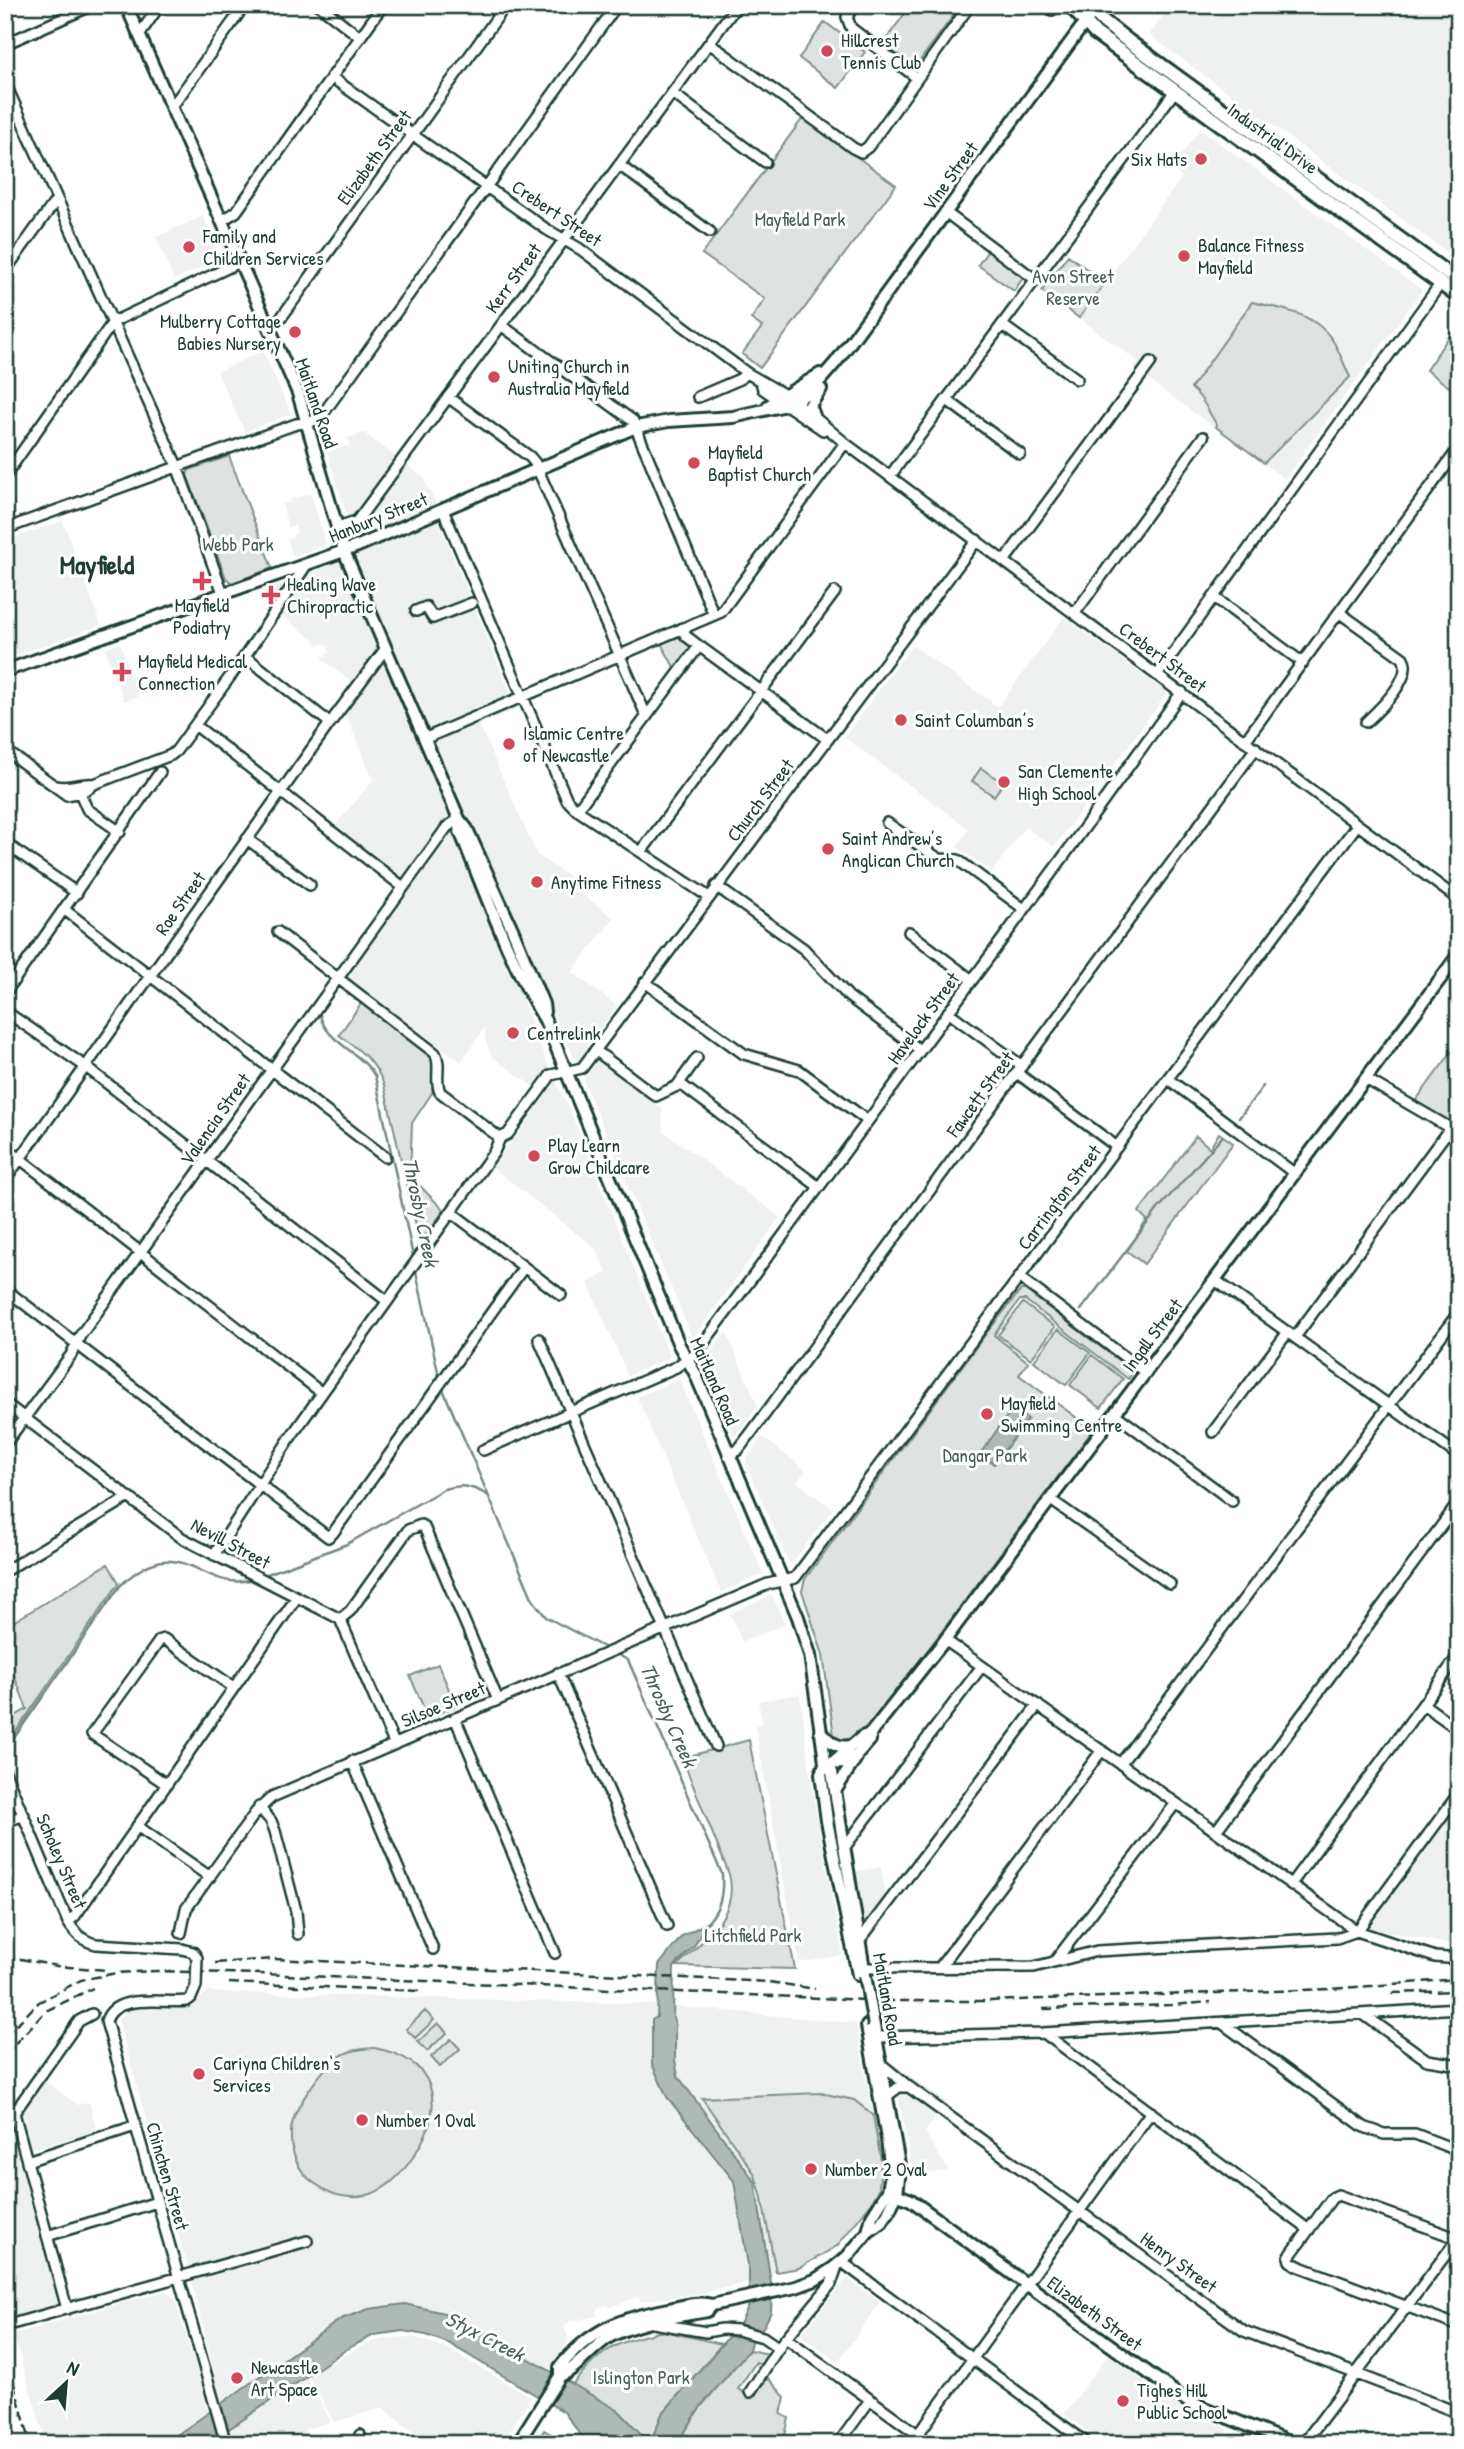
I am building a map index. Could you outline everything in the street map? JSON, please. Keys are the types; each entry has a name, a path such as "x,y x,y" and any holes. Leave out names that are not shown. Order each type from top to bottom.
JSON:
{"highway":[{"name":"Industrial Drive","path":"1070,5 1084,23 1459,297"},
{"name":"Industrial Drive","path":"1090,8 1128,41 1459,282"}],"main road":[{"name":"Maitland Road","path":"125,5 298,393 344,551 459,819 467,829 513,931 543,1004 545,1020 679,1345 695,1373 798,1617 808,1648 820,1731 832,1772 863,1972"},
{"name":"Vine Street","path":"786,400 816,386 836,362 1084,23 1090,8"},
{"path":"814,416 810,405 827,381 836,362"},
{"name":"Hanbury Street","path":"5,671 344,551 636,427 669,421 733,417 786,400"},
{"name":"Ingall Street","path":"834,1791 856,1749 870,1740 870,1734 1051,1500 1459,954"},
{"path":"820,1731 837,1746 856,1749"},
{"path":"829,1763 842,1764 856,1749"},
{"name":"Maitland Road","path":"829,1763 821,1773 827,1821 863,1972 873,2030 892,2192"},
{"name":"Maitland Road","path":"517,2444 560,2376 560,2367 577,2347 612,2324 704,2302 712,2305 742,2299 811,2281 839,2264 868,2232 872,2216 900,2180 899,2158 873,2030"},
{"name":"Elizabeth Street","path":"892,2192 911,2200 1187,2401 1293,2444"},
{"name":"Maitland Road","path":"560,2376 569,2373 584,2356 608,2337 653,2323 707,2311 712,2305"}],"street":[{"path":"5,44 93,5"},
{"path":"139,35 160,5"},
{"path":"171,108 245,5"},
{"path":"319,5 360,37"},
{"path":"221,221 236,212 383,5"},
{"name":"Elizabeth Street","path":"268,326 281,318 506,5"},
{"path":"5,529 296,424 320,418 617,5"},
{"name":"Kerr Street","path":"337,527 357,521 737,5"},
{"path":"854,5 847,17 851,28 917,78"},
{"path":"709,43 862,152 970,5"},
{"name":"Crebert Street","path":"331,77 580,249 761,382 763,389 814,416 845,443"},
{"path":"5,83 177,467 223,593"},
{"path":"890,476 1175,91"},
{"path":"672,93 765,162"},
{"path":"619,165 710,232"},
{"path":"5,271 57,199"},
{"path":"946,212 1035,280"},
{"path":"5,476 113,322 240,262"},
{"path":"1158,674 1441,283"},
{"path":"500,325 631,419 714,615"},
{"path":"1002,325 1077,379"},
{"path":"1004,561 1151,362"},
{"path":"698,397 740,379 747,373"},
{"path":"448,397 530,457 646,715"},
{"name":"Crebert Street","path":"786,400 1459,900"},
{"path":"947,400 1020,454"},
{"path":"1075,613 1203,437"},
{"path":"426,738 725,608 845,443"},
{"path":"1245,741 1459,448"},
{"path":"443,510 567,800 577,810 709,897"},
{"name":"Church Street","path":"214,1555 259,1484 494,1152 500,1138 508,1134 549,1078 554,1074 582,1068 977,540"},
{"path":"5,750 67,795 86,783 94,784 176,751 245,656 308,562"},
{"path":"641,852 835,592"},
{"path":"1214,597 1303,663"},
{"path":"416,611 426,607 432,622 472,603"},
{"path":"1340,613 1403,658 1407,667 1405,675 1380,709 1366,722"},
{"path":"682,628 699,646 827,739"},
{"path":"577,810 699,646"},
{"name":"Roe Street","path":"5,1180 386,648"},
{"path":"245,656 330,723"},
{"name":"Havelock Street","path":"687,1360 698,1352 1182,692"},
{"path":"195,725 403,887"},
{"name":"Fawcett Street","path":"728,1455 738,1450 1256,748"},
{"path":"5,993 160,772"},
{"path":"78,790 87,809 120,832"},
{"name":"Valencia Street","path":"5,1444 71,1355 76,1343 337,977 447,827 459,819"},
{"path":"887,823 940,859 956,859 1024,909"},
{"name":"Carrington Street","path":"782,1581 795,1578 1357,825"},
{"path":"247,839 310,885"},
{"path":"5,843 77,893"},
{"path":"716,886 804,949 849,997 920,1050"},
{"path":"65,910 385,1157"},
{"path":"278,932 435,1053 439,1063 437,1084 440,1092 500,1138"},
{"path":"909,932 972,979"},
{"path":"645,982 744,1054 799,1070 868,1121"},
{"path":"5,1011 86,1067 387,1301"},
{"path":"948,1012 1117,1147"},
{"path":"595,1050 656,1097 677,1086 697,1058"},
{"path":"1213,1432 1450,1128 1366,1079"},
{"path":"1168,1080 1294,1173"},
{"path":"677,1086 683,1086 819,1187"},
{"path":"5,1147 322,1394"},
{"path":"452,1212 561,1295"},
{"path":"5,1289 328,1537 333,1534 524,1268"},
{"path":"1020,1278 1146,1373"},
{"path":"1216,1280 1459,1456"},
{"path":"1121,1763 1459,1312"},
{"path":"539,1339 716,1746"},
{"path":"483,1450 687,1360"},
{"name":"Nevill Street","path":"5,1403 182,1538 340,1619"},
{"path":"1115,1414 1233,1501"},
{"path":"5,1571 129,1497"},
{"path":"1051,1500 1170,1584"},
{"path":"1216,1831 1459,1502"},
{"path":"394,1743 340,1619 348,1614 408,1530 421,1525 425,1529 498,1700"},
{"name":"Silsoe Street","path":"181,1933 186,1909 259,1807 272,1797 768,1584 782,1581"},
{"path":"68,1922 75,1916 297,1597"},
{"path":"166,1784 92,1734 160,1640 164,1639 233,1687"},
{"path":"945,1640 1357,1931 1435,1957 1459,1959"},
{"path":"1291,1884 1459,1655"},
{"path":"844,1848 982,1666"},
{"path":"558,1673 667,1926"},
{"path":"860,1940 1038,1704"},
{"path":"1423,1704 1459,1730"},
{"path":"455,1718 555,1953"},
{"path":"940,1968 1102,1750"},
{"path":"352,1761 433,1949"},
{"name":"Scholey Street","path":"5,1772 68,1922 79,1936 94,1944 194,1952 197,1958 196,1986"},
{"path":"863,1972 1034,1966 1097,1951 1337,1938 1357,1931 1459,1793"},
{"path":"1054,1962 1176,1803"},
{"path":"259,1807 271,1821 275,1831 296,1911 298,1934"},
{"path":"5,1822 24,1815"},
{"path":"138,1826 210,1877"},
{"name":"Chinchen Street","path":"196,1986 191,1998 182,2001 145,2000 122,2006 111,2011 106,2021 225,2439"},
{"path":"873,2030 1044,2032 1459,2008"},
{"path":"67,2309 14,2113 79,2021 92,2014"},
{"path":"1363,2014 1427,2060 1458,2064"},
{"path":"1222,2023 1357,2123 1378,2133 1415,2134 1459,2151"},
{"path":"1044,2032 1309,2230"},
{"name":"Henry Street","path":"881,2064 1244,2331 1459,2413"},
{"path":"887,2096 899,2087 909,2087"},
{"path":"911,2444 1151,2112"},
{"path":"27,2161 135,2126"},
{"path":"1303,2444 1355,2374 1407,2306 1458,2238 1344,2196 1335,2196 1289,2257 1290,2261 1298,2266 1407,2306 1459,2326"},
{"path":"47,2236 157,2202"},
{"path":"5,2326 307,2241"},
{"path":"750,2392 786,2338 831,2284 839,2264 1088,2444"},
{"path":"653,2323 705,2332 737,2330 762,2337 779,2348"},
{"path":"786,2338 932,2444"},
{"path":"838,2444 870,2400"}],"shaded area":[{"path":"1171,5 1459,5 1459,261 1149,35"},
{"path":"1200,129 1422,290 1285,479 1134,369 1139,362 1079,318 1182,177 1171,168"},
{"name":"Family and Children Services","path":"203,216 221,258 174,280 156,237"},
{"path":"263,351 291,414 245,432 217,372"},
{"path":"364,433 423,477 435,502 439,523 517,709 479,725 537,855 576,881 572,887 614,918 572,972 617,1006 585,1048 662,1109 663,1131 780,1217 693,1339 585,1079 525,948 510,966 546,1061 571,1113 670,1357 628,1376 588,1283 607,1272 596,1249 492,1167 535,1112 533,1086 492,1057 485,1039 485,1027 461,1062 346,976 412,886 335,826 373,780 344,710 358,687 323,660 322,657 330,653 326,643 317,646 313,637 280,614 267,617 258,593 359,554 327,452 350,445 348,438"},
{"path":"311,494 326,545 293,556 288,540 297,533 295,526 288,527 282,504 290,502 290,499"},
{"path":"63,521 101,625 5,659 5,541"},
{"name":"San Clemente High School","path":"1064,617 1167,693 1054,847 1025,827 992,872 957,847 969,829 844,737 912,645 998,707"},
{"name":"Mayfield Medical Connection","path":"120,643 139,696 124,701 105,648"},
{"path":"726,1332 758,1406 734,1437 703,1363"},
{"path":"679,1379 763,1574 721,1592 637,1397"},
{"path":"762,1437 806,1470 797,1482 833,1509 792,1563 789,1563 746,1465 747,1458"},
{"path":"772,1595 785,1624 742,1642 730,1613"},
{"path":"800,1694 814,1801 843,1955 804,1962 799,1962 755,1726 763,1723 758,1701"},
{"path":"1459,1805 1459,1946 1369,1928"},
{"path":"881,1867 886,1899 866,1926 856,1871"},
{"path":"207,1992 649,2004 856,2023 881,2161 879,2189 837,2246 799,2268 697,2294 641,2301 638,2297 610,2307 599,2307 597,2316 568,2322 564,2326 569,2341 548,2371 471,2325 341,2319 221,2401 193,2286 118,2019 129,2010 192,2006"},
{"path":"892,2063 946,2102 925,2133 949,2171 913,2175"},
{"path":"44,2080 78,2105 89,2102 97,2131 17,2153 58,2304 13,2316 5,2288 5,2112 25,2108"},
{"path":"847,2278 880,2302 838,2362 801,2335"},
{"path":"165,2291 175,2299 208,2410 161,2444 47,2444 13,2334"},
{"path":"412,2337 444,2347 531,2397 502,2444 429,2444 383,2408 334,2422 308,2376 365,2344 387,2338"},
{"name":"Tighes Hill Public School","path":"1108,2355 1188,2413 1229,2429 1218,2444 1105,2444 1064,2414"},
{"path":"307,2378 331,2422 305,2429 309,2444 236,2444 231,2428"}],"green space":[{"path":"911,5 961,5 916,66 882,45"},
{"name":"Hillcrest Tennis Club","path":"825,22 865,52 838,88 799,58"},
{"name":"Mayfield Park","path":"803,118 896,185 760,368 742,354 762,327 751,319 765,299 702,254"},
{"path":"989,249 1025,275 1014,291 978,265"},
{"name":"Avon Street Reserve","path":"1068,255 1105,283 1079,318 1042,291"},
{"path":"1252,302 1295,313 1315,322 1334,342 1350,377 1264,463 1216,427 1202,400 1191,388"},
{"path":"1459,322 1459,394 1426,370"},
{"name":"Webb Park","path":"229,456 272,568 232,583 226,578 187,475 189,470"},
{"path":"679,637 691,647 675,669 661,643"},
{"path":"981,768 1003,783 994,796 972,781"},
{"path":"362,1002 429,1054 435,1063 432,1093 412,1123 410,1176 444,1210 420,1243 384,1085 371,1062 339,1035"},
{"path":"1453,1050 1459,1054 1459,1119 1453,1126 1414,1103"},
{"path":"1219,1133 1233,1143 1144,1264 1127,1251 1147,1220 1139,1212 1196,1136 1210,1148"},
{"name":"Dangar Park","path":"1021,1290 1025,1290 1134,1372 1128,1379 1025,1300 1020,1300 994,1335 1028,1362 1019,1375 1093,1430 882,1711 850,1742 843,1744 834,1736 823,1655 802,1591 805,1579"},
{"path":"1023,1303 1055,1327 1031,1359 998,1335"},
{"path":"1058,1329 1090,1353 1066,1385 1034,1361"},
{"path":"1092,1355 1123,1379 1101,1408 1070,1385"},
{"path":"108,1564 119,1583 5,1747 5,1722 27,1709 5,1651 5,1627"},
{"path":"438,1664 456,1706 428,1718 410,1676"},
{"name":"Litchfield Park","path":"749,1740 795,1969 677,1966 717,1926 729,1902 731,1889 729,1874 682,1758"},
{"path":"425,2011 434,2020 415,2038 406,2029"},
{"path":"438,2023 447,2033 427,2051 418,2042"},
{"path":"451,2039 460,2049 440,2067 431,2057"},
{"name":"Number 1 Oval","path":"374,2048 411,2062 423,2073 430,2086 431,2118 415,2154 395,2179 371,2194 344,2196 329,2192 304,2173 292,2146 292,2123 308,2091 332,2063 347,2053"},
{"path":"821,2093 854,2100 873,2115 881,2161 879,2189 837,2246 799,2268 776,2272 761,2194 754,2173 702,2098"},
{"name":"Islington Park","path":"664,2331 722,2344 662,2414 650,2444 619,2411 572,2385 592,2363 612,2348 635,2338"},
{"path":"749,2350 769,2354 762,2366 756,2362 738,2389 752,2398 768,2378 785,2397 781,2414 789,2418 783,2444 677,2444 702,2405"},
{"path":"544,2430 568,2444 536,2444"}],"water":[{"path":"1013,1408 1028,1419 994,1464 980,1454"},
{"name":"Styx Creek","path":"708,1922 694,1946 674,1967 675,2060 678,2076 755,2182 772,2289 771,2312 751,2342 749,2350 702,2405 677,2444 587,2444 564,2412 448,2343 403,2331 374,2335 347,2349 207,2444 164,2444 341,2319 369,2309 405,2304 444,2313 471,2325 619,2411 650,2443 662,2414 729,2336 734,2337 749,2305 749,2271 734,2181 667,2097 652,2064 652,2020 657,2017 659,1965 682,1936"}],"waterway":[{"name":"Throsby Creek","path":"320,1015 329,1032 375,1076 414,1261"},
{"path":"1239,1118 1263,1086"},
{"path":"1081,1310 1158,1209 1223,1136"},
{"name":"Throsby Creek","path":"415,1267 440,1381"},
{"name":"Throsby Creek","path":"442,1387 533,1600 546,1617 607,1649"},
{"path":"262,1576 347,1544 444,1489 467,1487 487,1495"},
{"path":"5,1751 120,1586 142,1569 160,1561 176,1561 221,1579 237,1582 256,1578"},
{"name":"Throsby Creek","path":"616,1654 628,1660 722,1874 720,1900 707,1923"}],"railway":[{"path":"5,1956 57,1966 106,1970"},
{"path":"215,1963 275,1959 769,1982 815,1989"},
{"path":"5,2036 39,2002 81,1980 116,1973 156,1971 889,2001 987,2001 1331,1989 1459,1979"},
{"path":"229,1983 421,1991"},
{"path":"5,2054 46,2011 93,1988"},
{"path":"1392,1993 1459,1991"},
{"path":"1043,2009 1211,2002"},
{"path":"5,2353 31,2444"}],"place":[{"name":"Hillcrest Tennis Club","path":"827,51"},
{"name":"Six Hats","path":"1201,159"},
{"name":"Family and Children Services","path":"189,247"},
{"name":"Balance Fitness Mayfield","path":"1184,256"},
{"name":"Mulberry Cottage Babies Nursery","path":"295,332"},
{"name":"Uniting Church in Australia Mayfield","path":"494,377"},
{"name":"Mayfield Baptist Church","path":"694,463"},
{"name":"Mayfield Podiatry","path":"202,581"},
{"name":"Healing Wave Chiropractic","path":"271,595"},
{"name":"Mayfield Medical Connection","path":"122,672"},
{"name":"Saint Columban’s","path":"901,720"},
{"name":"Islamic Centre of Newcastle","path":"509,744"},
{"name":"San Clemente High School","path":"1004,782"},
{"name":"Saint Andrew’s Anglican Church","path":"828,849"},
{"name":"Anytime Fitness","path":"537,882"},
{"name":"Centrelink","path":"513,1033"},
{"name":"Play Learn Grow Childcare","path":"534,1156"},
{"name":"Mayfield Swimming Centre","path":"987,1414"},
{"name":"Cariyna Children‘s Services","path":"199,2074"},
{"name":"Number 1 Oval","path":"362,2120"},
{"name":"Number 2 Oval","path":"811,2169"},
{"name":"Newcastle Art Space","path":"237,2378"},
{"name":"Tighes Hill Public School","path":"1123,2401"}],"district":[{"name":"Mayfield","path":"97,564"}]}
